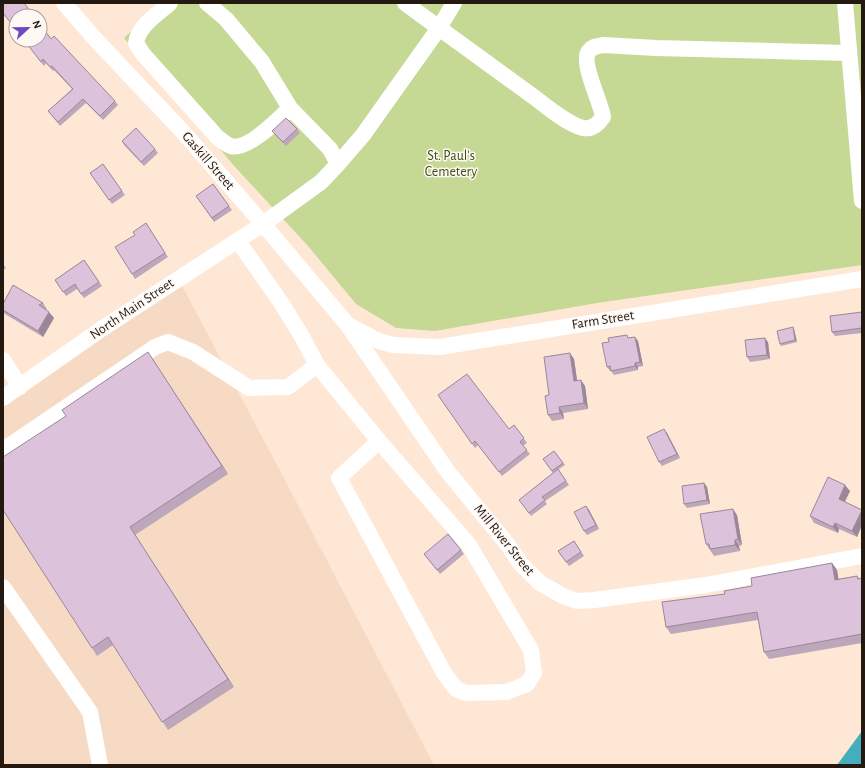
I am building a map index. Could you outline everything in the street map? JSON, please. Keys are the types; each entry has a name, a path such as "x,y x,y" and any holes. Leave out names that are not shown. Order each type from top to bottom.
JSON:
{"street":[{"name":"Gaskill Street","path":"64,3 96,40 184,133 264,224 347,324"},
{"path":"170,3 148,22 137,35 136,43 142,54 218,138 230,146 236,147 248,142 268,129 290,108"},
{"path":"207,3 226,19 262,62 290,108 330,150 338,164"},
{"path":"405,3 547,106 572,123 584,128 592,127 599,123 603,117 602,108 586,64 587,55 595,46 604,45 656,48 848,53"},
{"name":"North Main Street","path":"3,398 100,330 264,224 320,182 363,135 439,28 454,3"},
{"path":"845,3 848,53 862,201"},
{"path":"238,241 282,304 317,365 379,442 469,545 531,650 534,673 527,684 506,692 466,693 456,689 444,673 339,478 379,442"},
{"name":"Farm Street","path":"347,324 379,342 394,346 440,347 862,279"},
{"name":"Mill River Street","path":"347,324 448,472 508,545 520,563 540,583 563,596 577,601 706,585 862,556"},
{"path":"3,450 155,347 168,342 194,352 249,388 288,387 317,365"},
{"path":"3,360 20,387"},
{"path":"3,587 90,712 100,765"}],"shaded area":[{"path":"178,278 434,765 3,765 3,395"}],"green space":[{"name":"St. Paul's Cemetery","path":"161,3 862,3 862,265 597,303 435,331 396,328 356,304 308,246 236,168 124,38"}],"water":[{"path":"862,731 862,765 837,765"}],"building":[{"path":"3,3 24,3 28,8 8,8 8,20 3,13"},
{"path":"48,35 51,39 54,36 115,101 100,116 83,99 58,122 48,111 73,89 52,66 50,67 43,59 41,62 30,48 48,48"},
{"path":"286,118 297,129 283,142 272,131"},
{"path":"136,128 155,149 141,162 122,141"},
{"path":"103,164 122,191 109,200 90,173"},
{"path":"213,184 229,206 212,218 196,196"},
{"path":"146,223 165,253 132,274 115,247 135,235 133,232"},
{"path":"84,260 99,282 81,294 75,284 63,292 55,280"},
{"path":"13,285 43,303 39,305 49,312 38,331 3,310 3,304"},
{"path":"862,312 862,328 832,332 830,316"},
{"path":"793,327 795,340 780,344 777,331"},
{"path":"627,335 628,338 635,337 640,362 635,363 635,366 611,371 610,366 607,367 602,343 609,342 608,338"},
{"path":"765,338 767,355 747,357 745,340"},
{"path":"148,352 222,466 130,527 228,679 162,722 108,637 92,648 3,510 3,457 66,416 62,410"},
{"path":"570,353 574,381 581,380 584,403 559,407 560,413 548,415 545,396 549,395 544,357"},
{"path":"467,374 509,429 514,425 524,438 520,442 527,450 499,472 475,441 472,444 438,395"},
{"path":"664,429 677,454 659,462 647,437"},
{"path":"554,451 563,463 552,471 543,459"},
{"path":"558,469 566,481 542,497 545,500 529,513 519,500"},
{"path":"828,477 845,485 839,499 862,510 852,531 835,523 833,527 810,516"},
{"path":"704,483 707,500 684,504 682,486"},
{"path":"586,506 596,525 584,531 574,512"},
{"path":"733,509 738,539 735,540 735,545 710,549 709,544 706,544 700,514"},
{"path":"448,534 461,550 437,570 424,554"},
{"path":"574,541 581,552 566,562 558,551"},
{"path":"832,563 835,580 857,576 858,579 862,578 862,634 764,652 757,612 666,627 662,602 725,594 724,591 752,586 751,578"}]}
